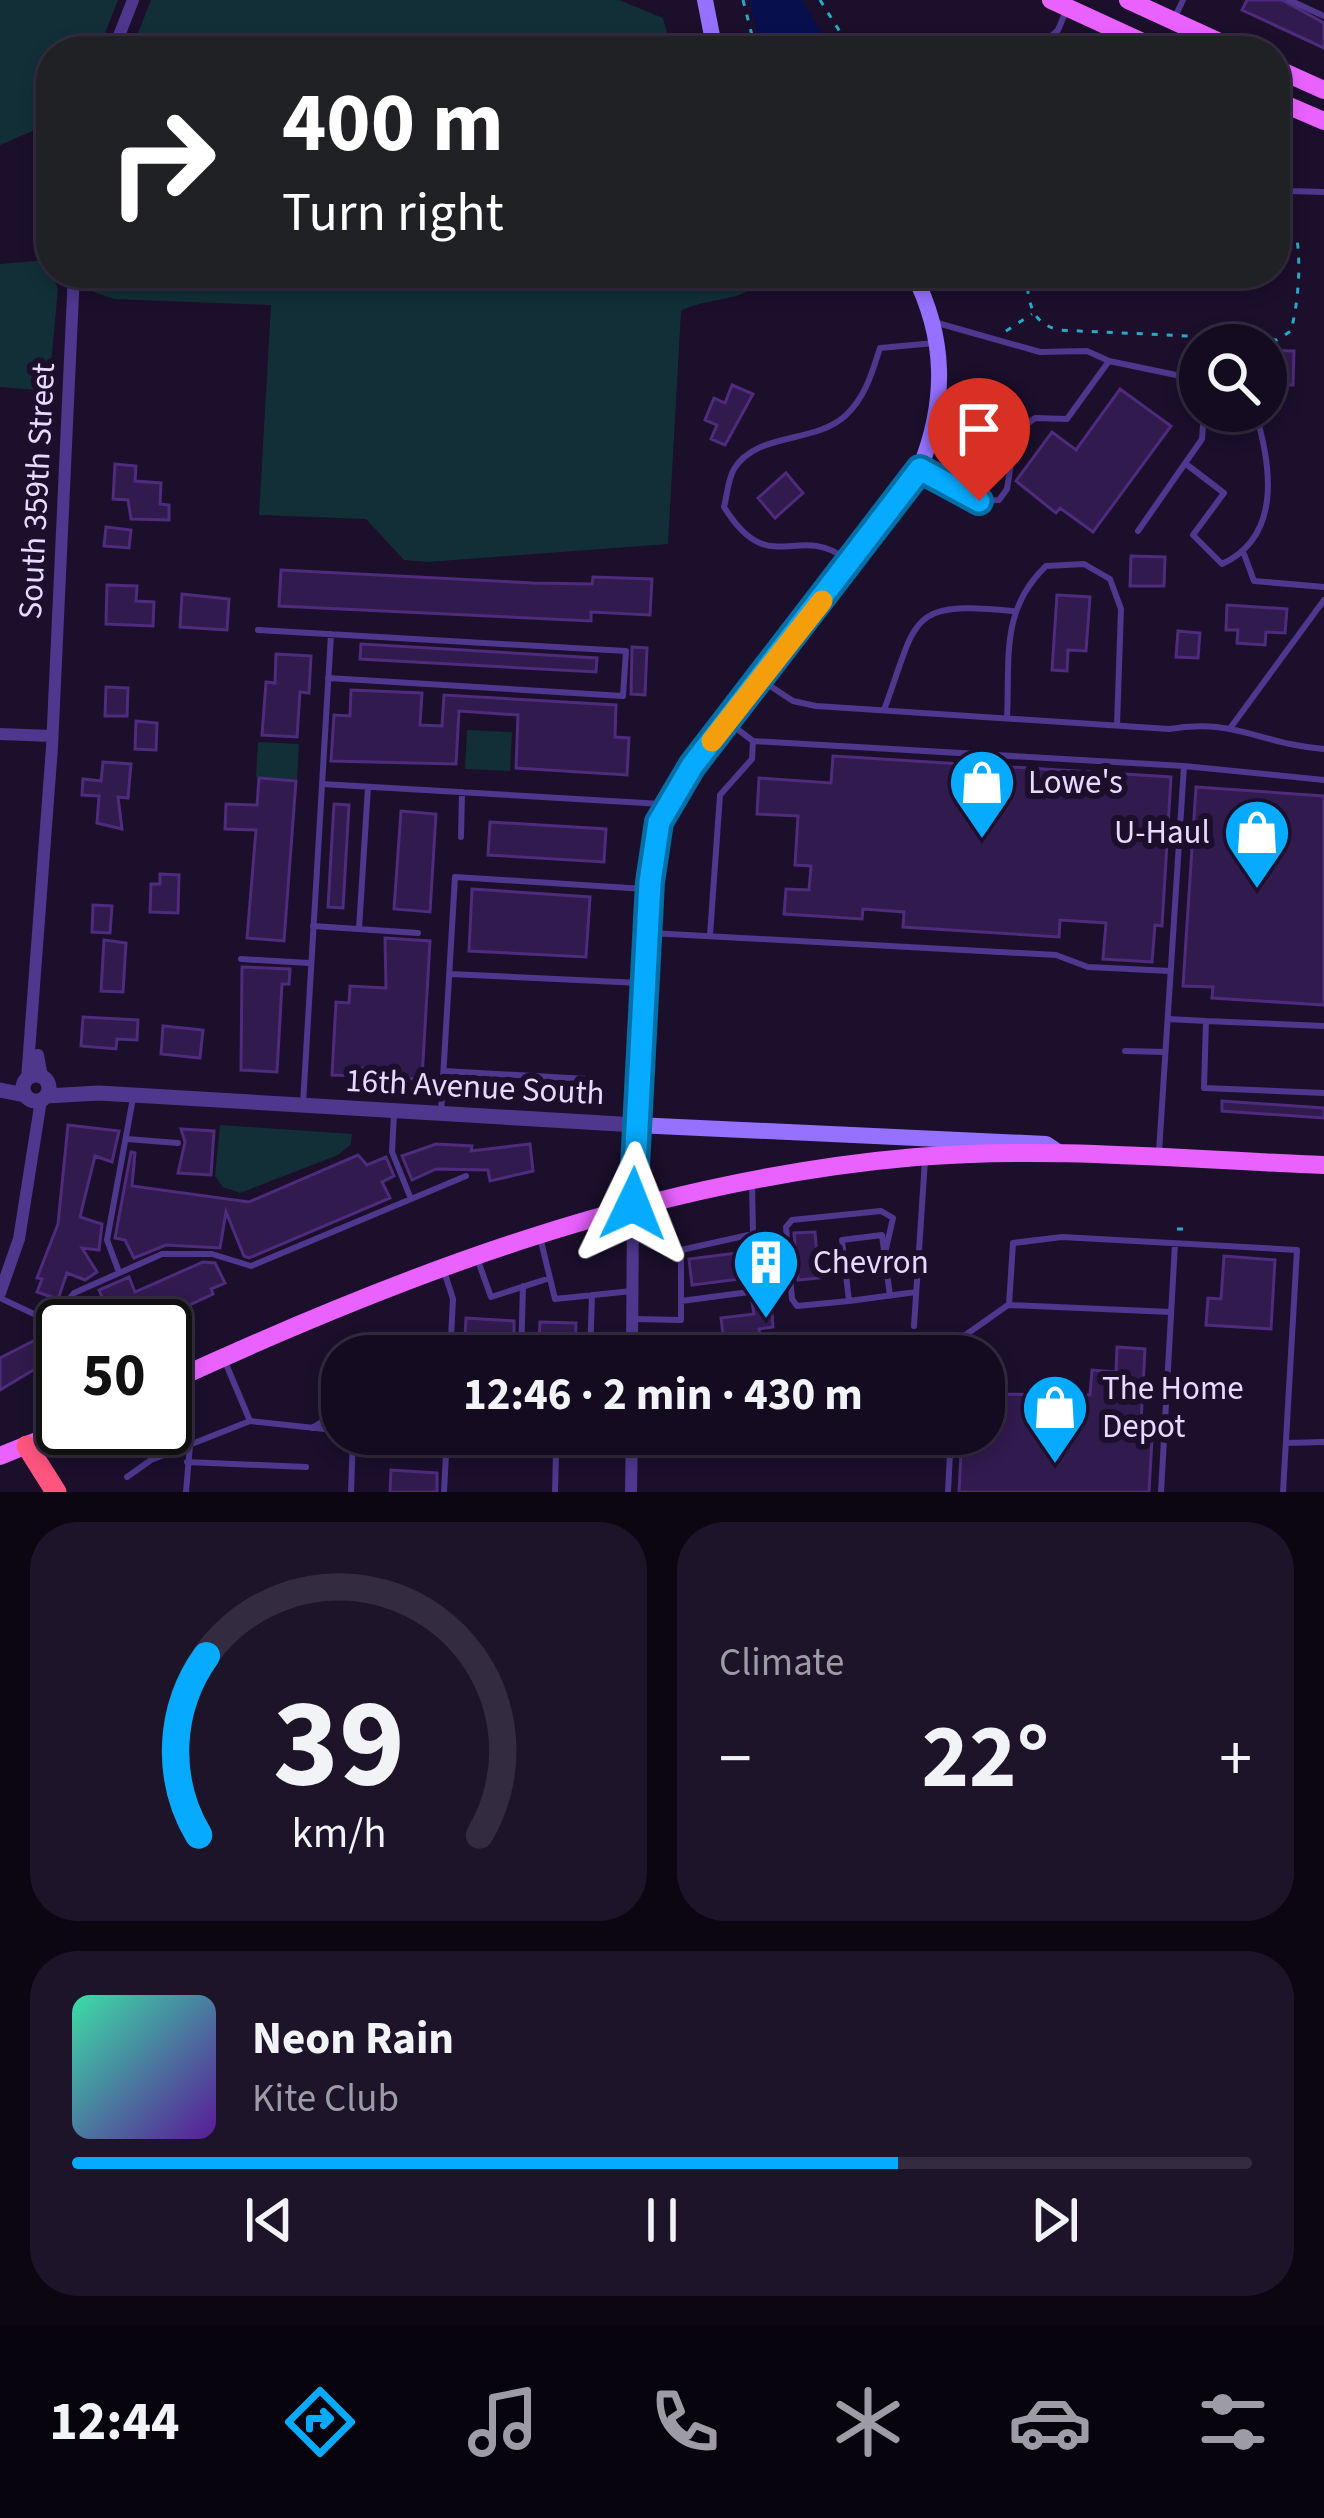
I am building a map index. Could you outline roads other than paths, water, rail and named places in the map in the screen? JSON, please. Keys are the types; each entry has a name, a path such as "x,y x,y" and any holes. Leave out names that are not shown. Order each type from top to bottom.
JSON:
{"highway":[{"path":"27,1446 56,1492"}],"main road":[{"path":"705,0 712,36"},
{"path":"1128,0 1206,36"},
{"path":"1059,4 1129,36"},
{"path":"1290,75 1324,90"},
{"path":"1290,106 1324,121"},
{"path":"633,1204 650,889 666,805 920,469 939,403 938,343 919,288"},
{"name":"16th Avenue South","path":"636,1125 1046,1144 1061,1154"},
{"path":"192,1371 442,1266 539,1233 633,1204 752,1181 925,1157 1061,1154 1324,1165"},
{"path":"0,1456 36,1442"}],"street":[{"path":"119,36 133,0"},
{"name":"South 359th Street","path":"0,1296 19,1239 34,1150 37,1000 73,288"},
{"path":"0,734 52,736"},
{"name":"16th Avenue South","path":"0,1087 636,1125"},
{"path":"631,1335 633,1204"},
{"path":"631,1492 632,1455"}],"lane":[{"path":"1173,21 1183,0"},
{"path":"1289,0 1324,16"},
{"path":"1052,36 1058,30 1059,4"},
{"path":"1290,190 1324,192"},
{"path":"934,322 1040,352 1087,351 1109,361 1179,376"},
{"path":"852,563 831,547 772,548 742,537 724,507 734,468 759,446 799,439 843,418 867,388 880,348 938,343"},
{"path":"920,469 979,501 999,500 1007,489 1016,432 1035,418 1067,419 1109,361"},
{"path":"1138,531 1186,464 1202,432"},
{"path":"1186,464 1224,493 1193,535 1222,563 1244,554 1264,517 1271,489 1259,432"},
{"path":"1244,554 1254,581 1324,587"},
{"path":"1007,718 1012,611 1021,590 1046,566 1084,564 1110,579 1121,609 1117,725"},
{"path":"1232,727 1324,600"},
{"path":"884,710 916,626 931,610 955,605 1012,611"},
{"path":"258,630 626,652 623,696 328,678"},
{"path":"302,1108 331,634"},
{"path":"761,680 794,701 1169,729 1212,722 1276,746 1324,749"},
{"path":"728,722 752,741 1184,766 1324,780"},
{"path":"710,936 720,795 752,759 752,741"},
{"path":"1158,1159 1184,766"},
{"path":"322,784 666,805"},
{"path":"359,929 368,787"},
{"path":"460,837 462,793"},
{"path":"441,1115 455,877 650,889"},
{"path":"313,926 418,933"},
{"path":"647,932 1057,955 1088,967 1170,971"},
{"path":"241,958 311,963"},
{"path":"449,974 645,983"},
{"path":"1167,1018 1324,1026"},
{"path":"1207,1021 1204,1088 1324,1093"},
{"path":"1125,1051 1165,1052"},
{"path":"444,1071 586,1079"},
{"path":"119,1273 107,1240 133,1095"},
{"path":"394,1113 392,1152 411,1199"},
{"path":"127,1139 178,1143"},
{"path":"914,1326 925,1157"},
{"path":"69,1299 170,1252 212,1255 251,1266 466,1176"},
{"path":"681,1301 757,1291 752,1181"},
{"path":"884,1253 893,1218 881,1210 792,1220 786,1227 797,1306 916,1292"},
{"path":"539,1233 555,1299 632,1291"},
{"path":"631,1319 681,1320 680,1250 753,1234"},
{"path":"849,1300 842,1240 882,1235 890,1295"},
{"path":"1009,1305 1013,1243 1062,1237 1297,1250 1283,1492"},
{"path":"1161,1492 1175,1243"},
{"path":"476,1255 491,1297 550,1278"},
{"path":"442,1266 452,1298 451,1335"},
{"path":"522,1335 523,1286"},
{"path":"591,1335 592,1295"},
{"path":"0,1296 36,1314"},
{"path":"965,1335 1009,1305 1171,1312"},
{"path":"223,1357 250,1421"},
{"path":"192,1444 250,1421 321,1432"},
{"path":"308,1430 321,1422"},
{"path":"1286,1443 1324,1442"},
{"path":"127,1477 170,1455"},
{"path":"186,1492 188,1455"},
{"path":"351,1492 352,1455"},
{"path":"444,1492 446,1455"},
{"path":"555,1492 556,1455"},
{"path":"948,1492 950,1455"},
{"path":"187,1462 306,1467"}],"place":[{"name":"Lowe's","path":"982,841"},
{"name":"U-Haul","path":"1257,891"},
{"name":"Chevron","path":"766,1321"},
{"name":"The Home Depot","path":"1055,1466"}]}
